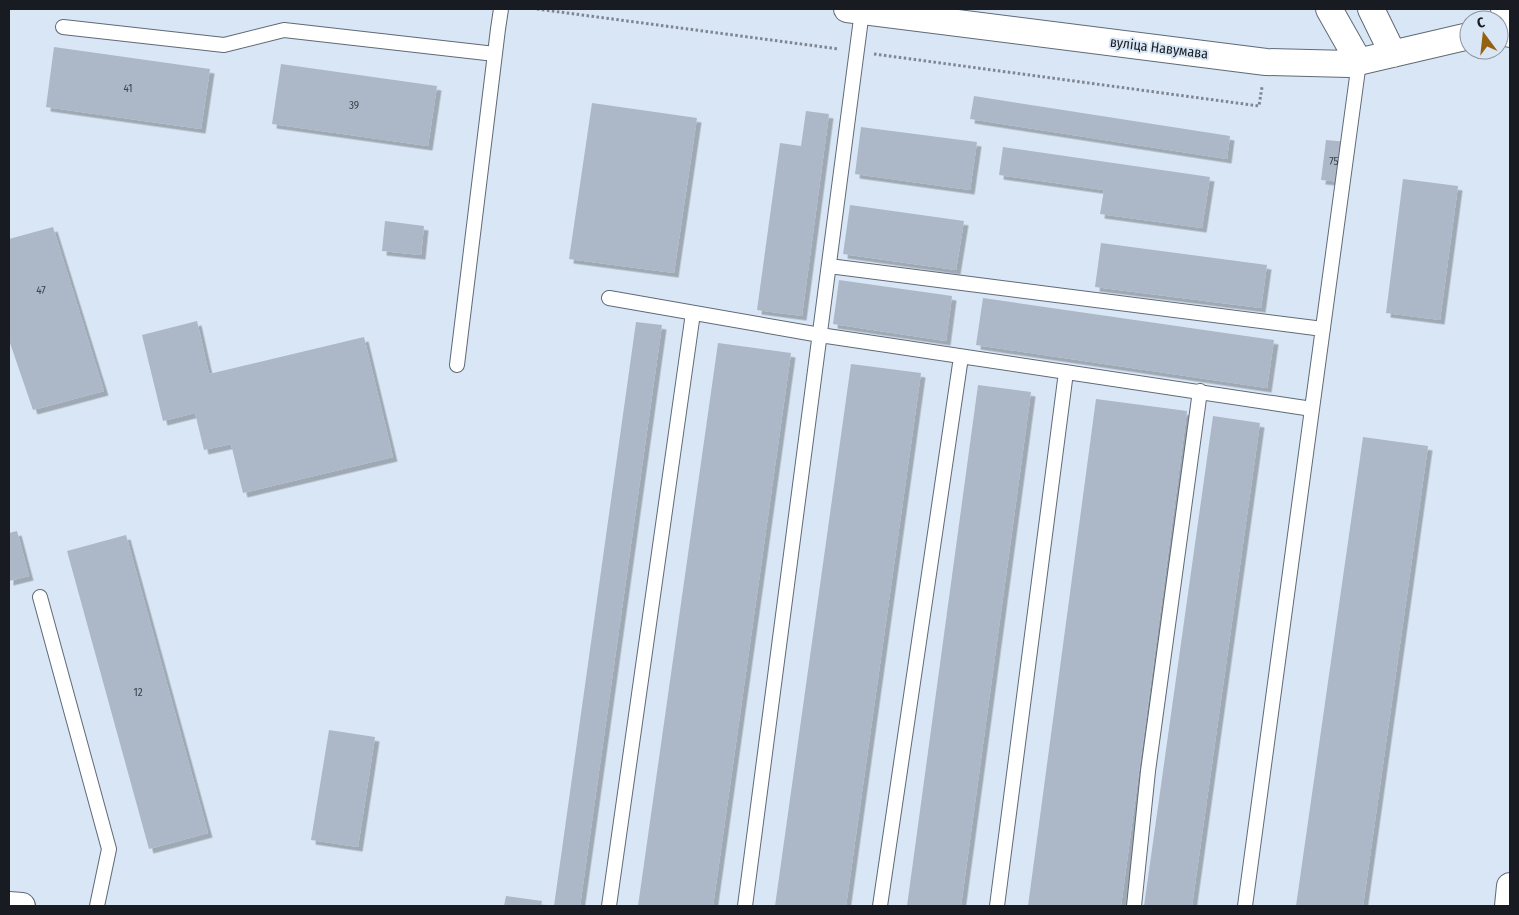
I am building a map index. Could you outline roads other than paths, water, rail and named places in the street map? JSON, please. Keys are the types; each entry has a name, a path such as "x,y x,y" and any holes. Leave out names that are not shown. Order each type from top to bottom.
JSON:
{"street":[{"path":"1329,9 1359,62"},
{"path":"1371,9 1393,54"},
{"name":"вуліца Навумава","path":"855,10 1266,62 1349,64 1459,38"},
{"path":"1508,906 1510,886"},
{"path":"9,905 22,906"}],"lane":[{"path":"457,365 501,9"},
{"path":"745,906 857,52 855,10"},
{"path":"63,27 224,45 284,30 495,54"},
{"path":"1245,906 1359,62"},
{"path":"829,266 1323,329"},
{"path":"609,298 961,357 1312,409"},
{"path":"609,906 693,313"},
{"path":"880,906 961,357"},
{"path":"997,906 1066,372"},
{"path":"1134,906 1150,761 1200,391"},
{"path":"40,598 109,849 97,906"}]}
